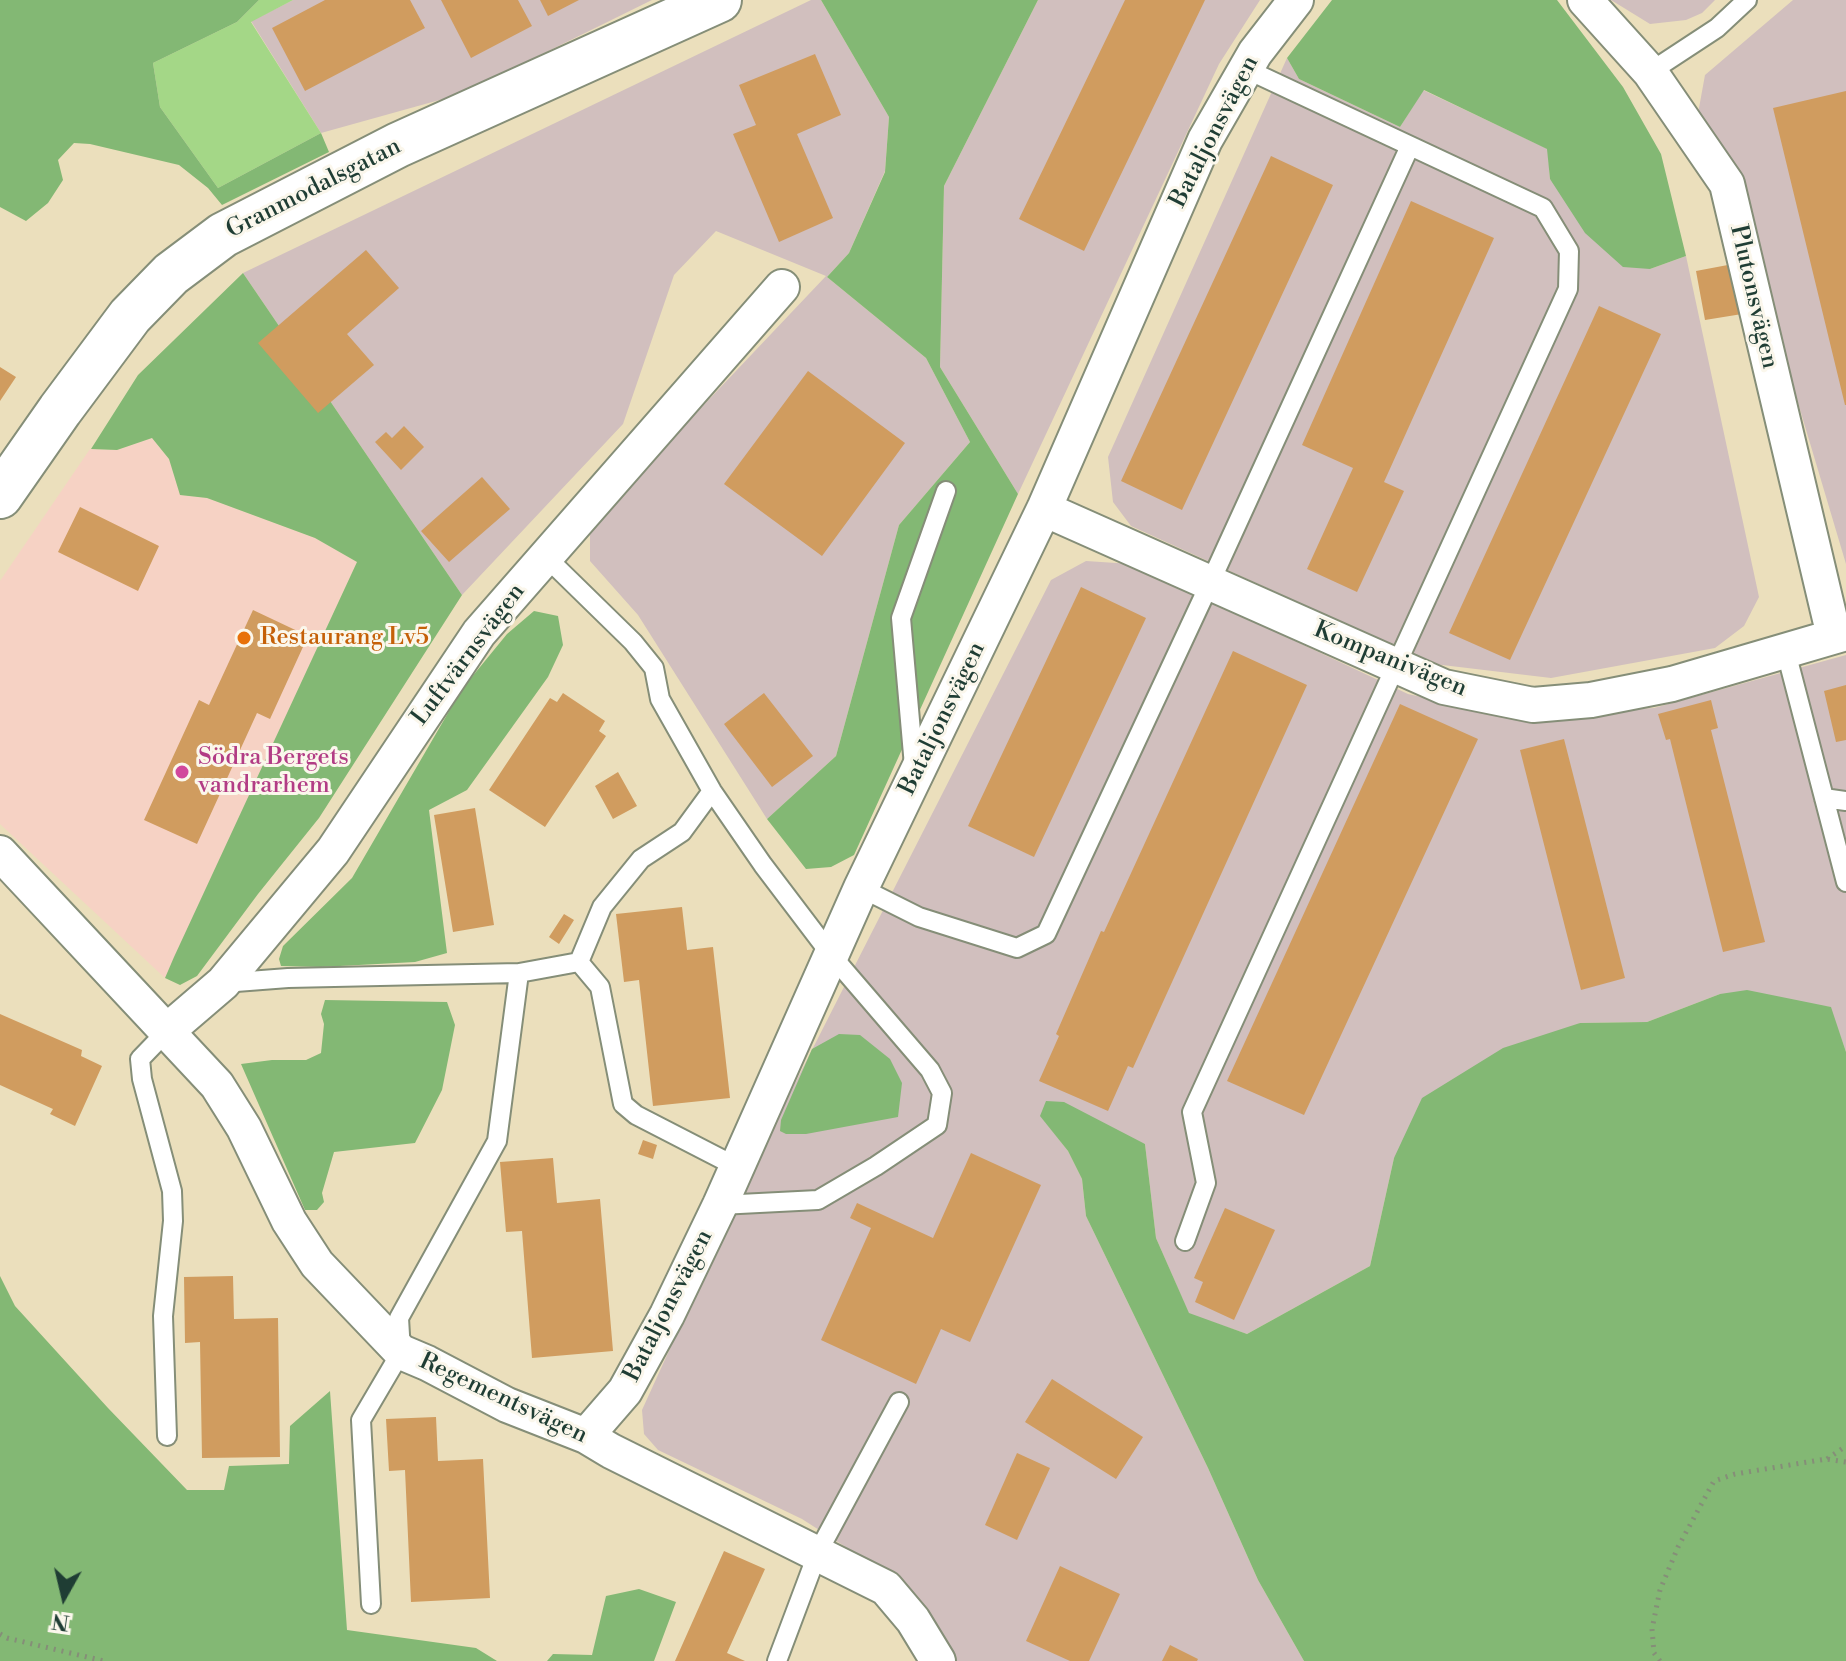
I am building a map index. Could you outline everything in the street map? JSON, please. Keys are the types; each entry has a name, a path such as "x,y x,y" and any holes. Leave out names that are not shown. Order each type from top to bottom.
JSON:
{"street":[{"name":"Granmodalsgatan","path":"0,496 130,316 171,274 223,235 398,145 719,0"},
{"name":"Bataljonsvägen","path":"586,1436 625,1391 667,1315 720,1205 861,888 1044,509 1205,140 1255,53 1296,0"},
{"name":"Plutonsvägen","path":"1585,0 1650,72 1727,184 1840,634"},
{"name":"Luftvärnsvägen","path":"167,1031 223,983 333,851 479,633 782,287"},
{"name":"Kompanivägen","path":"1044,509 1444,687 1533,705 1591,700 1672,684 1840,634"},
{"name":"Regementsvägen","path":"0,853 217,1085 244,1128 289,1221 317,1264 401,1352 507,1405 586,1436 886,1588 913,1620 938,1661"}],"lane":[{"path":"1650,72 1717,28 1747,0"},
{"path":"1185,1241 1206,1183 1192,1112 1568,289 1569,251 1543,208 1246,69"},
{"path":"861,888 919,917 1017,948 1046,934 1410,146"},
{"path":"915,777 901,618 946,491"},
{"path":"545,556 633,642 654,668 660,699 712,791 832,956 930,1070 942,1093 937,1125 818,1200 720,1205"},
{"path":"1786,652 1846,882"},
{"path":"579,962 602,907 641,859 682,832 712,791"},
{"path":"1824,798 1846,801"},
{"path":"223,983 519,973 579,962"},
{"path":"579,962 600,987 623,1104 636,1115 737,1167"},
{"path":"371,1604 361,1420 401,1352 399,1318 497,1141 519,973"},
{"path":"167,1031 140,1059 142,1079 172,1191 173,1221 163,1316 167,1436"},
{"path":"777,1661 818,1552 899,1402"}],"path":[{"path":"1826,1459 1846,1446"},
{"path":"1660,1661 1654,1653 1652,1629 1660,1590 1678,1547 1714,1481 1735,1474 1826,1459 1846,1462"},
{"path":"0,1634 104,1661"}],"shaded area":[{"path":"293,0 652,0 461,94 321,133 251,21"},
{"path":"811,0 821,0 889,117 885,171 849,253 827,277 926,358 970,442 899,525 836,756 767,819 638,615 590,561 590,525 826,276 716,231 674,275 623,424 462,595 243,273"},
{"path":"1038,0 1260,0 1219,64 1018,494 940,367 944,186"},
{"path":"1611,0 1715,0 1702,13 1686,20 1650,24"},
{"path":"1793,0 1846,0 1846,564 1729,171 1697,119 1705,75"},
{"path":"1287,58 1299,79 1400,127 1423,90 1548,149 1550,179 1650,269 1686,256 1759,597 1744,626 1715,648 1551,678 1434,664 1131,526 1113,502 1108,457"},
{"path":"152,438 169,459 180,495 207,498 315,538 357,562 165,978 0,824 0,581 90,449 117,450"},
{"path":"1086,561 1131,564 1408,694 1508,716 1654,708 1846,655 1846,1052 1830,1007 1720,994 1647,1022 1580,1023 1394,1158 1370,1266 1247,1334 1189,1314 1156,1238 1145,1144 1041,1116 1068,1151 1082,1179 1086,1216 1208,1468 1258,1580 1304,1661 953,1661 894,1578 802,1519 658,1450 644,1434 642,1410 756,1160 1051,580"}],"green space":[{"path":"0,0 259,0 237,22 153,63 160,107 218,188 321,133 329,152 222,205 208,188 179,165 74,143 58,160 63,180 48,203 26,221 0,207"},
{"path":"259,0 293,0 251,22 321,133 218,188 160,107 153,63 237,22"},
{"path":"821,0 1038,0 944,186 940,367 1018,494 854,855 831,867 806,869 767,819 836,756 899,525 970,442 926,358 827,277 849,253 885,172 889,117"},
{"path":"1332,0 1557,0 1623,87 1661,154 1686,256 1650,269 1623,267 1585,233 1550,179 1547,149 1424,90 1400,127 1299,79 1287,58"},
{"path":"243,273 462,595 319,818 197,976 180,985 165,978 357,562 315,538 207,498 180,495 169,459 152,438 117,450 91,449 138,375"},
{"path":"534,611 558,616 563,645 548,677 467,790 429,810 447,953 415,962 281,966 279,959 283,946 352,878 462,689 507,634"},
{"path":"1747,990 1831,1007 1846,1052 1846,1661 1304,1661 1258,1580 1208,1468 1086,1216 1082,1179 1068,1151 1040,1116 1046,1101 1064,1102 1145,1144 1156,1238 1189,1313 1247,1334 1370,1266 1394,1158 1422,1098 1503,1048 1580,1023 1647,1022 1720,994"},
{"path":"325,1000 447,1002 455,1025 442,1090 415,1143 334,1152 322,1193 324,1202 317,1210 305,1210 241,1064 306,1060 321,1053 324,1024 321,1014"},
{"path":"839,1034 860,1035 890,1059 902,1083 898,1117 806,1134 780,1131 781,1120 812,1049"},
{"path":"0,1276 15,1306 187,1490 224,1490 229,1466 289,1464 290,1426 330,1391 347,1630 476,1648 497,1661 0,1661"},
{"path":"639,1589 676,1602 654,1661 547,1661 553,1654 592,1655 606,1596"}],"building":[{"path":"325,0 410,0 425,28 305,91 272,28"},
{"path":"441,0 518,0 532,26 471,58"},
{"path":"540,0 579,0 548,16"},
{"path":"1125,0 1205,0 1084,251 1019,219"},
{"path":"815,54 841,115 797,134 833,218 779,242 733,134 756,125 739,85"},
{"path":"1846,91 1846,405 1845,405 1773,108"},
{"path":"1271,156 1333,185 1182,510 1121,481"},
{"path":"1411,201 1494,238 1384,482 1404,491 1357,592 1307,569 1353,468 1302,445"},
{"path":"366,250 399,288 347,334 374,365 318,413 258,343"},
{"path":"1733,264 1742,314 1705,320 1696,271"},
{"path":"1599,306 1661,334 1510,660 1449,633"},
{"path":"0,367 16,377 0,401"},
{"path":"808,371 905,443 822,556 724,484"},
{"path":"404,426 424,447 401,470 375,442 386,432 392,438"},
{"path":"482,477 510,509 449,562 421,531"},
{"path":"80,507 159,546 138,591 58,552"},
{"path":"1081,587 1146,618 1034,857 968,826"},
{"path":"253,610 308,636 270,719 257,713 197,844 144,820 199,700 209,705"},
{"path":"1233,651 1307,685 1133,1068 1128,1066 1108,1111 1039,1081 1101,931 1104,932"},
{"path":"1846,685 1846,740 1836,742 1824,691"},
{"path":"563,693 605,721 599,731 606,736 545,827 489,790 550,698 557,702"},
{"path":"764,693 813,756 772,787 724,724"},
{"path":"1711,700 1718,728 1711,730 1765,942 1723,952 1670,739 1666,740 1658,714"},
{"path":"1400,704 1478,739 1304,1115 1227,1081"},
{"path":"1564,739 1625,978 1581,990 1520,750"},
{"path":"618,772 637,806 613,819 595,786"},
{"path":"475,808 494,925 453,932 434,815"},
{"path":"682,907 687,950 713,947 730,1098 653,1106 639,980 624,982 616,914"},
{"path":"564,914 574,920 559,944 549,937"},
{"path":"0,1014 82,1050 81,1056 102,1066 75,1126 50,1114 53,1109 0,1085"},
{"path":"643,1140 657,1145 653,1159 638,1154"},
{"path":"971,1153 1041,1185 970,1342 941,1329 916,1384 821,1340 871,1228 850,1218 857,1203 933,1238"},
{"path":"553,1158 557,1203 600,1199 613,1351 532,1358 522,1231 506,1232 500,1162"},
{"path":"1225,1208 1275,1230 1234,1320 1195,1302 1203,1282 1194,1278"},
{"path":"233,1276 234,1319 278,1318 280,1457 202,1458 200,1342 185,1343 184,1277"},
{"path":"1052,1379 1143,1437 1116,1479 1025,1422"},
{"path":"436,1417 438,1461 483,1459 490,1598 411,1602 405,1470 389,1471 386,1419"},
{"path":"1017,1453 1050,1468 1017,1540 985,1525"},
{"path":"724,1551 765,1569 727,1653 745,1661 675,1661"},
{"path":"1060,1566 1120,1594 1089,1661 1070,1661 1026,1641"},
{"path":"1170,1645 1198,1659 1197,1661 1162,1661"}],"place":[{"name":"Restaurang Lv5","path":"244,638"},
{"name":"Södra Bergets vandrarhem","path":"182,772"}]}
